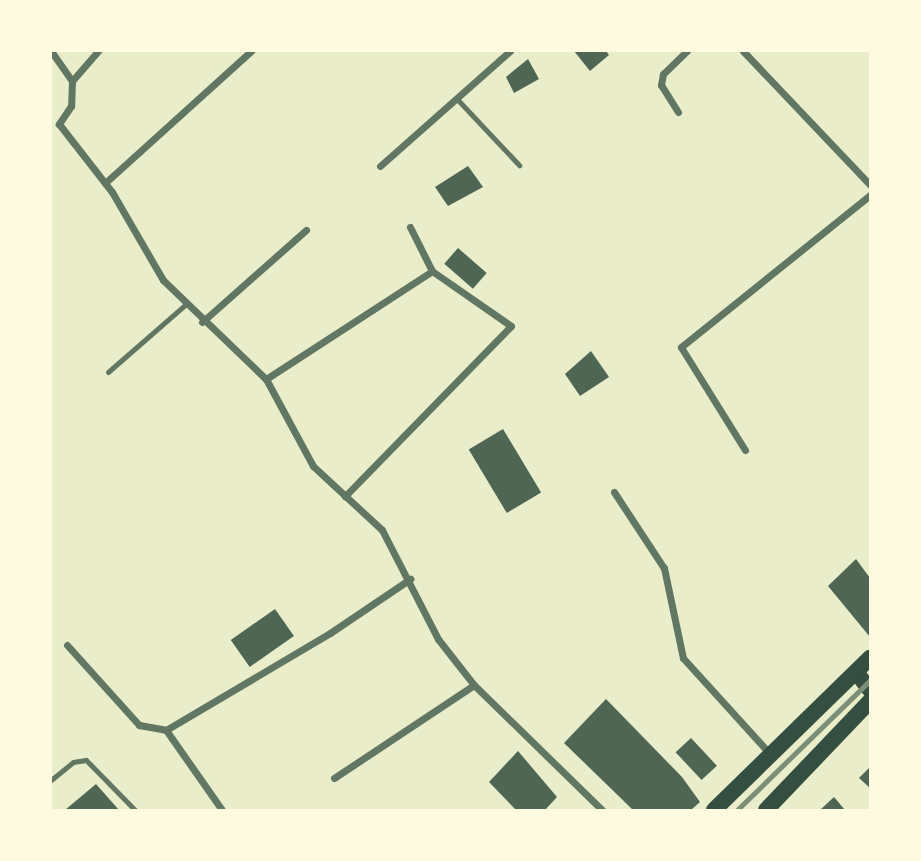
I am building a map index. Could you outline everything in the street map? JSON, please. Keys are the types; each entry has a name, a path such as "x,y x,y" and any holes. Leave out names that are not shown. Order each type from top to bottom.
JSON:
{"main road":[{"path":"714,810 870,658"},
{"path":"856,672 870,690"},
{"path":"766,810 868,709"}],"street":[{"path":"51,51 72,81 71,106 59,124 51,130"},
{"path":"72,81 98,51"},
{"path":"105,183 251,51"},
{"path":"380,166 510,51"},
{"path":"678,112 661,85 663,74 687,51"},
{"path":"743,51 870,185"},
{"path":"59,124 105,183 163,280 202,322 266,379 313,466 382,530 410,579 438,639 474,685 602,810"},
{"path":"745,450 681,347 870,195"},
{"path":"345,496 511,326 432,271 410,226"},
{"path":"202,322 306,230"},
{"path":"266,379 432,271"},
{"path":"614,492 664,568 682,658 771,755"},
{"path":"67,645 139,725 166,730 330,633 410,579"},
{"path":"334,778 474,685"},
{"path":"166,730 222,810"}],"lane":[{"path":"457,99 519,165"},
{"path":"108,372 186,304"},
{"path":"51,780 73,762 86,760 135,810"}],"building":[{"path":"574,51 606,51 609,55 590,71"},
{"path":"528,59 539,79 514,93 506,77"},
{"path":"468,166 483,187 448,206 435,187"},
{"path":"458,248 487,273 473,289 444,264"},
{"path":"591,351 609,377 580,396 565,374"},
{"path":"503,429 541,492 507,513 469,450"},
{"path":"856,559 870,578 870,637 828,586"},
{"path":"275,609 294,636 250,667 231,640"},
{"path":"606,699 682,777 700,802 691,810 633,810 564,743"},
{"path":"691,738 717,766 702,780 676,752"},
{"path":"518,751 557,797 545,810 516,810 489,782"},
{"path":"870,767 870,788 859,778"},
{"path":"96,784 119,810 65,810"},
{"path":"834,797 845,810 820,810"}],"railway":[{"path":"737,810 870,680"}]}
